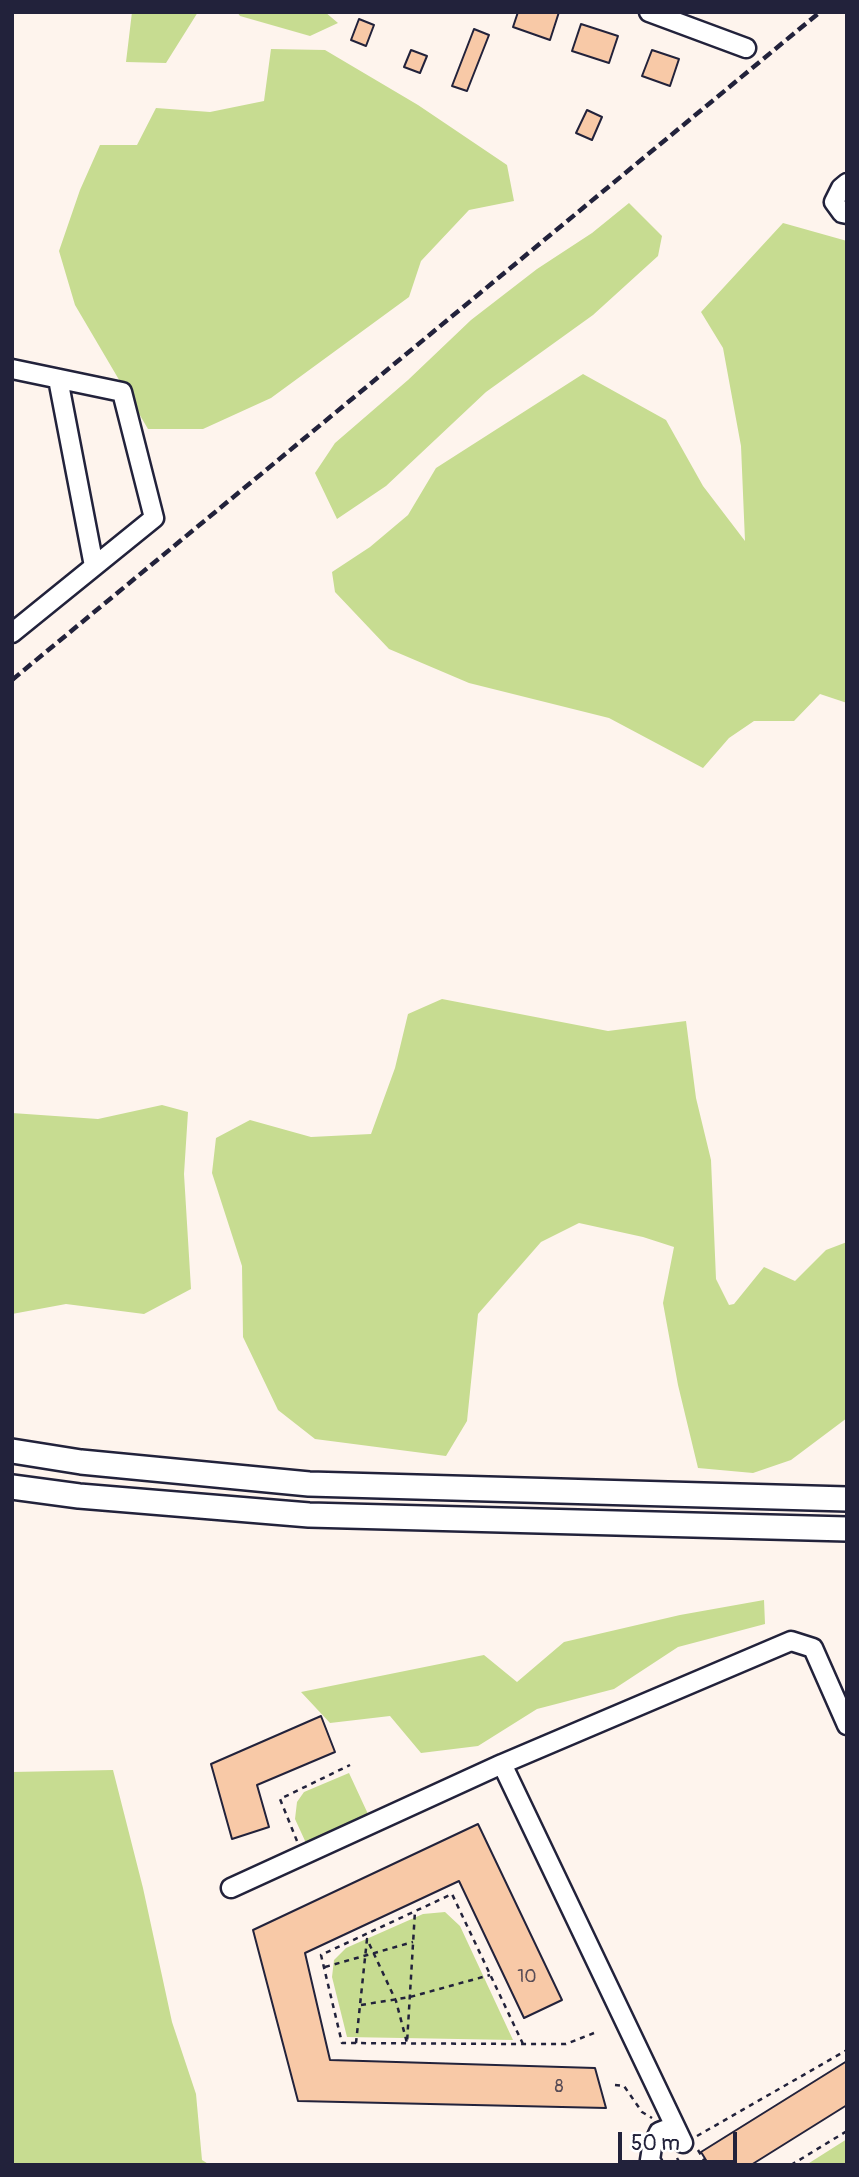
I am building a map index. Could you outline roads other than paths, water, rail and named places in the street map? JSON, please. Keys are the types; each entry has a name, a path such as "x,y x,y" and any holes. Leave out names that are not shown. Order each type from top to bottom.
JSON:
{"main road":[{"path":"12,1451 80,1462 309,1484 847,1499"},
{"path":"12,1487 79,1496 309,1515 847,1529"}],"street":[{"path":"649,12 746,48"},
{"path":"844,186 834,202 842,213 847,214"},
{"path":"12,369 122,392 154,519 12,633"},
{"path":"58,379 94,566"},
{"path":"231,1888 502,1764 791,1640 813,1648 847,1725"},
{"path":"502,1764 674,2126 688,2141"},
{"path":"653,2165 650,2160 652,2147 659,2132 674,2126"}],"railway":[{"path":"12,680 820,12"}]}
